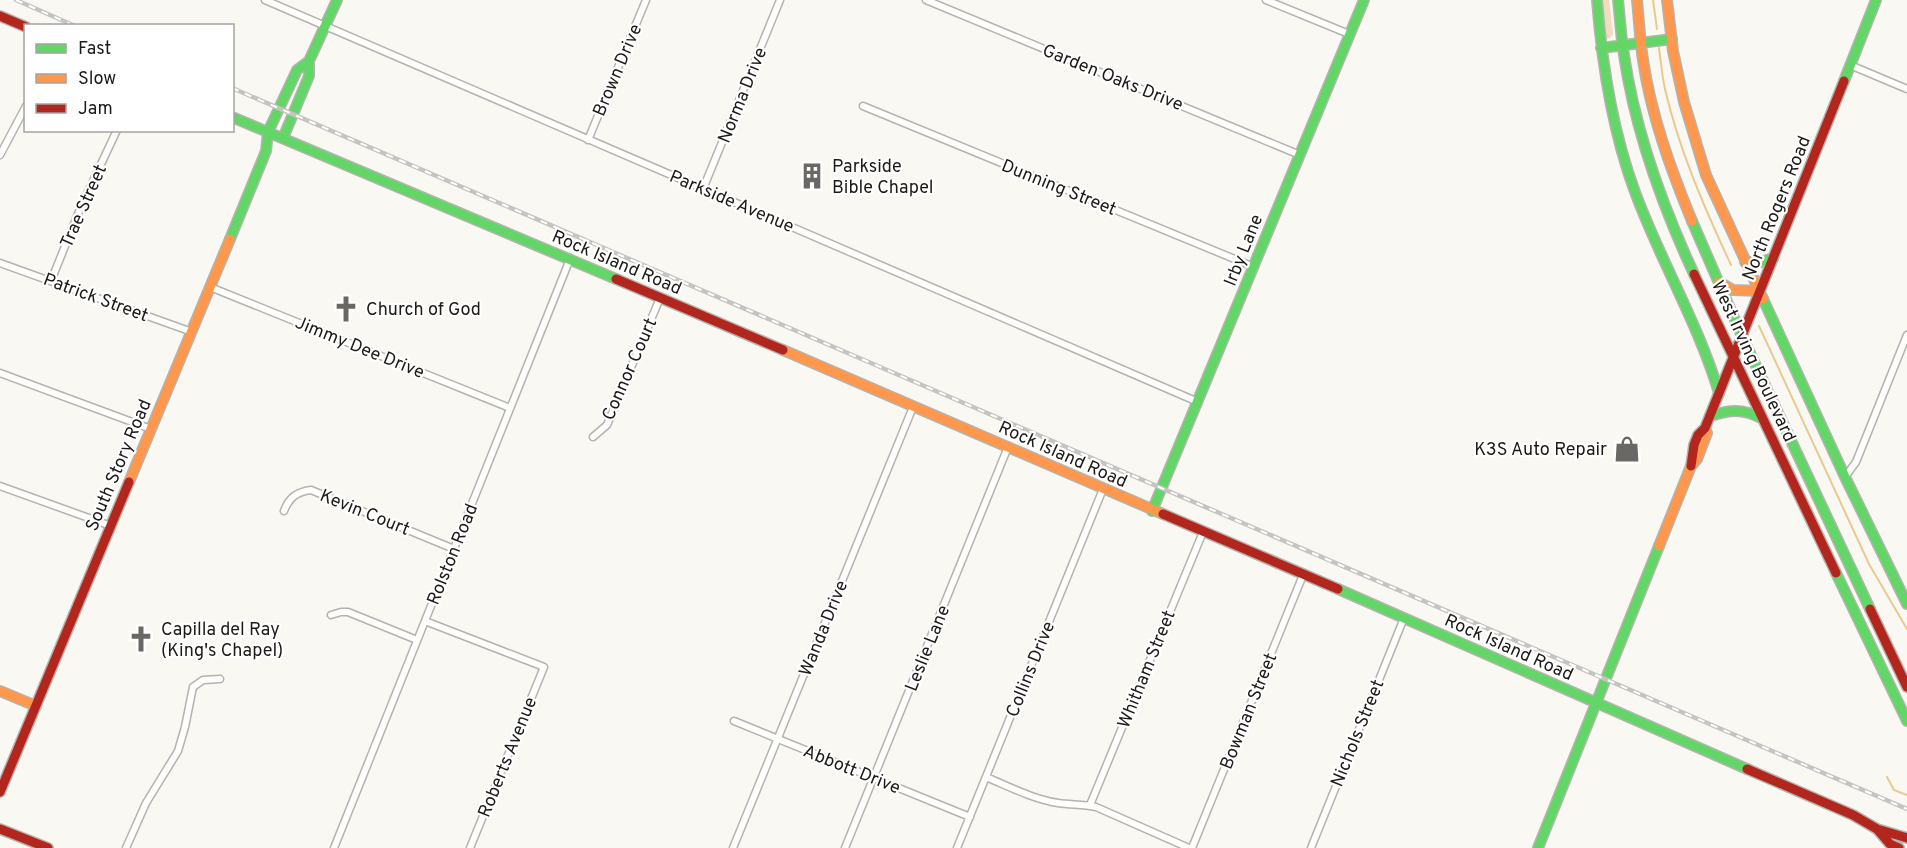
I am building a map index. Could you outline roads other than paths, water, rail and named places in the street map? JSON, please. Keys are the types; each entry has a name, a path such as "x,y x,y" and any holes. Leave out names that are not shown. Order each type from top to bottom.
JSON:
{"main road":[{"path":"266,151 283,138 309,76 309,62 338,0"},
{"name":"Irby Lane","path":"1152,511 1364,0"},
{"path":"1597,0 1601,48 1613,115 1632,182 1644,215 1704,349 1719,393"},
{"name":"West Irving Boulevard","path":"1617,0 1630,91 1653,175 1674,230 1907,721"},
{"name":"West Irving Boulevard","path":"1637,0 1649,92 1673,172 1742,336 1907,687"},
{"name":"West Irving Boulevard","path":"1667,0 1671,39 1684,102 1697,150 1710,184 1845,477 1907,604"},
{"name":"North Rogers Road","path":"1538,848 1691,466 1694,445 1710,416 1876,0"},
{"path":"0,16 24,26"},
{"path":"1601,48 1671,39"},
{"name":"South Story Road","path":"0,792 266,151 268,132 297,70 309,62"},
{"name":"Rock Island Road","path":"234,118 1008,447 1853,815 1877,829 1907,838"},
{"path":"1745,262 1761,262 1773,258"},
{"path":"1718,281 1735,292 1759,291"},
{"path":"1710,416 1734,409 1747,410 1762,418"},
{"path":"0,692 36,706"},
{"path":"0,829 48,848"},
{"name":"Rock Island Road","path":"1877,829 1890,844 1899,848"}],"street":[{"name":"Parkside Avenue","path":"265,0 1198,402"},
{"name":"Brown Drive","path":"588,140 646,0"},
{"name":"Norma Drive","path":"703,189 780,0"},
{"name":"Garden Oaks Drive","path":"926,0 1300,155"},
{"path":"1266,0 1350,34"},
{"path":"1850,66 1907,89"},
{"name":"Dunning Street","path":"863,106 1254,267"},
{"path":"0,155 24,110"},
{"name":"Trae Street","path":"51,281 80,209 116,132"},
{"name":"Rolston Road","path":"334,848 570,260"},
{"name":"Patrick Street","path":"0,263 192,332"},
{"name":"Jimmy Dee Drive","path":"210,287 510,408"},
{"name":"Connor Court","path":"593,437 607,425 660,298"},
{"path":"1845,477 1856,462 1907,335"},
{"path":"0,373 151,429"},
{"name":"Wanda Drive","path":"733,848 913,407"},
{"name":"Leslie Lane","path":"845,848 1008,447"},
{"path":"0,486 111,526"},
{"name":"Collins Drive","path":"957,848 1103,489"},
{"name":"Kevin Court","path":"284,511 288,501 296,494 311,490 454,549"},
{"name":"Whitham Street","path":"1090,806 1203,532"},
{"name":"Bowman Street","path":"1191,848 1303,575"},
{"path":"331,615 348,612 417,640"},
{"name":"Nichols Street","path":"1311,848 1404,618"},
{"name":"Roberts Avenue","path":"425,621 544,667 470,848"},
{"path":"126,848 146,802 178,751 185,727 191,690 195,684 203,680 220,679"},
{"name":"Abbott Drive","path":"735,721 970,817"},
{"path":"986,777 1059,804 1090,806 1191,848"}],"waterway":[{"path":"1653,0 1657,29"},
{"path":"1659,48 1665,89 1685,157 1731,265"},
{"path":"1759,326 1869,564 1907,629"},
{"path":"1887,777 1894,790 1907,795"}],"railway":[{"path":"16,0 70,24"},
{"path":"234,89 1907,809"}],"place":[{"name":"Parkside Bible Chapel","path":"812,176"},
{"name":"Church of God","path":"346,309"},
{"name":"K3S Auto Repair","path":"1627,449"},
{"name":"Capilla del Ray (King's Chapel)","path":"141,639"}]}
